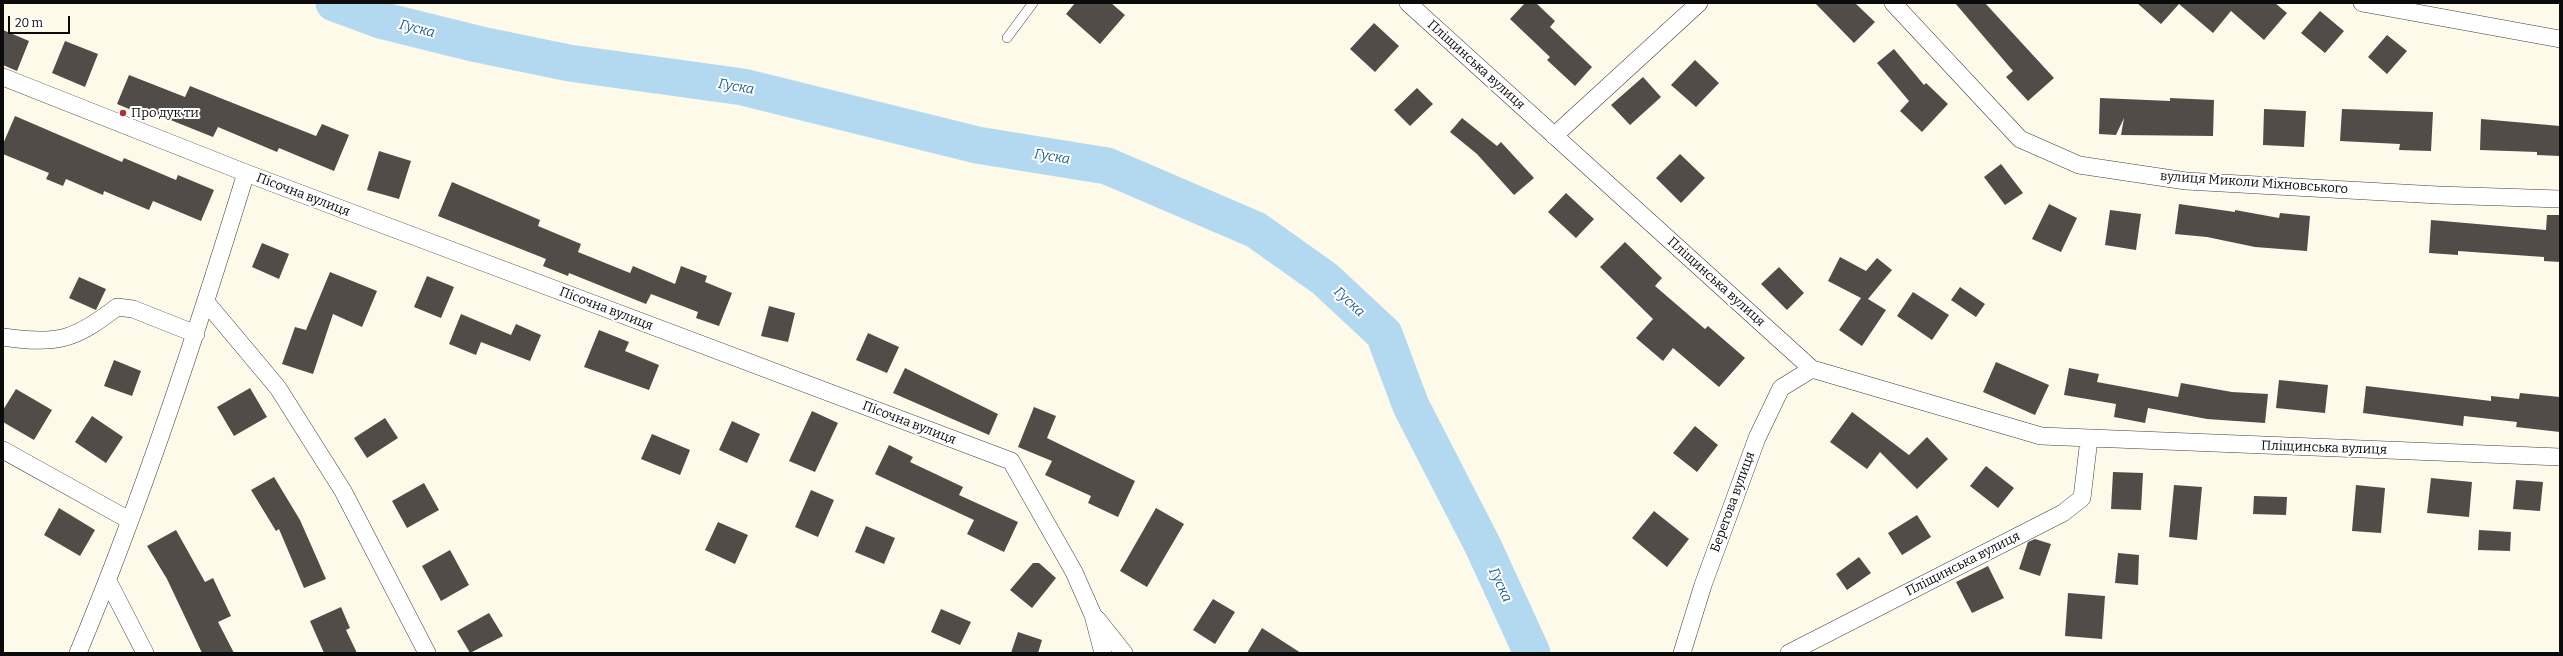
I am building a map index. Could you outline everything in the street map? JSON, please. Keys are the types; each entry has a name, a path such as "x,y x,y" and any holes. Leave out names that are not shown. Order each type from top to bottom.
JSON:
{"street":[{"name":"Пліщинська вулиця","path":"1408,3 1812,369 2041,436 2560,457"},
{"path":"1554,136 1699,3"},
{"name":"вулиця Миколи Міхновського","path":"1893,3 2020,139 2080,165 2186,181 2438,196 2560,199"},
{"path":"2362,3 2560,38"},
{"name":"Пісочна вулиця","path":"3,77 246,173 1011,462 1074,572 1093,615 1103,653"},
{"path":"78,653 108,581 196,334 246,173"},
{"path":"206,302 278,388 343,490 428,653"},
{"path":"3,337 40,341 60,339 79,333 117,307 133,309 196,334"},
{"name":"Берегова вулиця","path":"1682,653 1703,585 1756,438 1781,388 1812,369"},
{"name":"Пліщинська вулиця","path":"1789,653 2063,513 2082,498 2089,439"},
{"path":"3,450 129,520"},
{"path":"108,581 145,653"},
{"path":"1093,615 1124,653"}],"lane":[{"path":"1007,38 1033,3"}],"building":[{"path":"1075,3 1111,3 1125,15 1100,44 1066,14"},
{"path":"1525,3 1536,3 1555,21 1550,27 1592,67 1575,86 1547,60 1550,57 1510,19"},
{"path":"1815,3 1855,3 1875,22 1854,43"},
{"path":"1955,3 1985,3 2054,78 2028,101 2006,77 2013,71"},
{"path":"2137,3 2275,3 2287,13 2264,40 2231,11 2213,33 2179,4 2161,24"},
{"path":"2320,11 2344,31 2325,53 2301,33"},
{"path":"1374,23 1399,46 1375,72 1350,49"},
{"path":"3,30 29,41 17,71 3,65"},
{"path":"2387,35 2407,51 2387,74 2368,57"},
{"path":"65,41 98,54 85,87 52,73"},
{"path":"1894,49 1924,85 1926,83 1948,104 1922,132 1900,111 1909,101 1877,63"},
{"path":"1695,60 1719,83 1696,107 1671,85"},
{"path":"129,75 185,97 190,86 316,136 322,124 349,135 334,171 279,148 277,152 218,127 213,137 148,111 146,116 117,104"},
{"path":"1643,77 1661,97 1630,125 1611,105"},
{"path":"1417,88 1433,104 1410,126 1394,110"},
{"path":"2100,98 2170,101 2170,98 2214,100 2213,136 2121,135 2124,118 2116,135 2099,134"},
{"path":"2264,109 2306,111 2304,147 2263,145"},
{"path":"2342,109 2433,112 2431,151 2399,150 2400,144 2340,141"},
{"path":"15,116 122,162 124,158 176,180 178,175 214,190 201,221 153,201 149,210 104,191 103,195 66,179 63,186 46,179 49,173 3,154 3,144"},
{"path":"1462,118 1497,146 1501,142 1534,178 1514,195 1477,154 1450,132"},
{"path":"2481,119 2560,126 2560,156 2537,155 2537,152 2480,150"},
{"path":"379,151 411,161 399,199 367,190"},
{"path":"1680,154 1705,178 1681,203 1656,178"},
{"path":"2001,164 2023,193 2005,205 1984,177"},
{"path":"452,182 540,220 538,226 581,244 578,252 630,273 633,266 675,284 681,266 707,276 705,282 732,293 719,326 696,318 698,312 651,294 646,304 569,273 568,276 543,266 546,259 438,216"},
{"path":"1566,193 1594,219 1576,238 1548,212"},
{"path":"2049,204 2077,218 2061,252 2032,239"},
{"path":"2179,204 2235,212 2235,210 2279,218 2280,213 2310,216 2307,251 2255,247 2207,237 2175,234"},
{"path":"2110,210 2141,214 2136,250 2105,245"},
{"path":"2547,215 2560,215 2560,262 2544,261 2544,257 2458,251 2458,255 2429,253 2431,220 2546,230"},
{"path":"1625,242 1662,278 1655,286 1705,329 1708,326 1745,358 1719,387 1673,348 1663,361 1636,338 1653,319 1600,267"},
{"path":"262,243 289,254 279,279 252,267"},
{"path":"1840,257 1866,271 1877,258 1892,270 1868,299 1886,310 1862,346 1839,330 1861,298 1828,281"},
{"path":"1779,267 1804,293 1787,310 1761,284"},
{"path":"330,272 377,291 362,327 333,314 313,374 282,364 295,327 306,330"},
{"path":"427,276 454,287 441,318 414,307"},
{"path":"79,277 106,289 96,310 69,298"},
{"path":"1960,287 1985,304 1976,317 1951,300"},
{"path":"1913,292 1949,315 1932,340 1897,316"},
{"path":"769,306 795,313 788,342 761,336"},
{"path":"461,314 511,335 516,324 541,335 530,361 481,342 476,355 449,344"},
{"path":"599,330 629,342 625,351 659,365 649,390 584,367"},
{"path":"868,333 899,347 887,373 856,360"},
{"path":"114,360 141,371 132,396 104,386"},
{"path":"1996,362 2049,385 2035,415 1983,392"},
{"path":"905,368 998,414 989,435 893,393"},
{"path":"2069,368 2099,374 2097,382 2178,397 2181,383 2232,392 2268,394 2265,423 2207,419 2148,408 2145,423 2114,417 2116,404 2064,395"},
{"path":"2279,380 2328,385 2325,413 2276,408"},
{"path":"2366,386 2491,401 2491,396 2519,399 2520,393 2560,397 2560,432 2516,427 2517,422 2464,416 2463,426 2363,413"},
{"path":"250,388 267,417 234,436 217,407"},
{"path":"16,389 52,410 34,440 3,422 3,410"},
{"path":"1034,407 1056,416 1047,438 1135,481 1118,517 1088,503 1091,496 1045,475 1052,461 1018,447"},
{"path":"812,411 838,423 815,472 789,461"},
{"path":"1852,412 1909,455 1927,437 1948,459 1917,489 1880,452 1867,469 1830,442"},
{"path":"92,416 123,437 106,463 75,442"},
{"path":"385,418 398,438 367,458 354,438"},
{"path":"732,421 760,434 747,463 719,450"},
{"path":"1695,426 1718,445 1697,472 1673,453"},
{"path":"652,434 690,450 680,475 641,459"},
{"path":"889,445 913,457 910,462 963,487 959,495 1018,522 1004,552 967,534 974,520 875,474"},
{"path":"1986,466 2014,488 1998,508 1970,486"},
{"path":"2113,472 2143,473 2141,510 2111,509"},
{"path":"274,477 300,520 326,579 304,588 279,529 276,531 251,490"},
{"path":"2431,478 2472,482 2469,517 2427,513"},
{"path":"2516,480 2543,482 2540,511 2513,509"},
{"path":"424,483 439,510 407,528 392,501"},
{"path":"2174,485 2202,487 2197,540 2169,537"},
{"path":"2356,485 2385,488 2381,533 2352,531"},
{"path":"811,490 834,500 818,537 795,527"},
{"path":"2254,496 2287,497 2286,515 2253,514"},
{"path":"59,508 95,530 80,556 44,535"},
{"path":"1156,508 1184,524 1147,587 1120,571"},
{"path":"1654,511 1689,539 1667,567 1632,538"},
{"path":"1917,515 1931,537 1902,555 1888,533"},
{"path":"718,522 748,535 735,564 705,550"},
{"path":"866,526 895,538 884,564 855,552"},
{"path":"176,530 205,582 213,578 231,616 218,622 234,653 202,653 167,579 147,546"},
{"path":"2479,530 2511,532 2510,551 2478,550"},
{"path":"2035,539 2051,544 2040,576 2019,569 2028,542"},
{"path":"450,550 469,585 441,601 422,566"},
{"path":"2118,553 2139,555 2138,585 2115,583"},
{"path":"1859,557 1871,573 1847,590 1836,574"},
{"path":"1033,563 1039,563 1056,578 1032,608 1010,590"},
{"path":"1988,566 2004,598 1972,613 1956,582"},
{"path":"2068,593 2105,596 2102,639 2065,636"},
{"path":"1213,599 1235,612 1215,644 1193,630"},
{"path":"341,607 350,628 346,630 357,653 324,653 310,621"},
{"path":"941,609 971,622 960,645 931,632"},
{"path":"489,613 503,636 470,653 457,631"},
{"path":"1262,628 1301,653 1247,653"},
{"path":"1018,632 1042,640 1038,653 1011,653"}],"waterway":[{"name":"Гуска","path":"334,3 380,20 477,44 569,63 743,87 977,145 1107,166 1256,230 1325,279 1384,334 1411,406 1483,546 1532,653"}],"place":[{"name":"Про дук ти","path":"123,113"}]}
